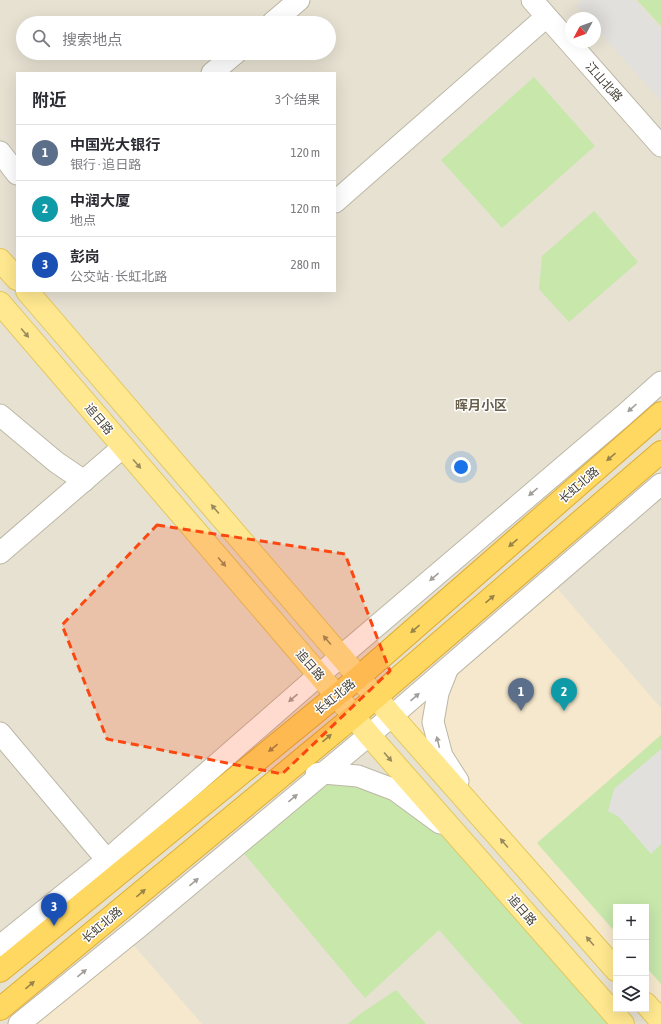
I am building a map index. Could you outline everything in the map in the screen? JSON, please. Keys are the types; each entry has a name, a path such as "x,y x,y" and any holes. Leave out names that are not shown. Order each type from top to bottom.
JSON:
{"highway":[{"name":"长虹北路","path":"0,971 337,696 661,413"},
{"name":"长虹北路","path":"0,1010 354,716 661,452"}],"main road":[{"path":"0,260 16,278"},
{"path":"28,292 392,716 613,967"},
{"name":"追日路","path":"0,303 369,735 623,1024"},
{"path":"649,1007 661,1021"}],"street":[{"path":"281,16 300,0"},
{"name":"江山北路","path":"532,0 661,146"},
{"path":"336,201 546,17"},
{"path":"213,72 228,60"},
{"path":"0,152 16,173"},
{"path":"0,946 107,860 341,656 661,382"},
{"path":"0,415 56,462 84,481"},
{"path":"0,553 123,447"},
{"path":"19,1024 135,931 392,716 661,484"},
{"path":"466,619 438,693 433,722 442,756 477,812"},
{"path":"0,733 107,860"},
{"path":"245,806 302,777 323,773 358,776 395,790 459,837"}],"highlighted area":[{"path":"157,525 345,554 390,671 282,774 107,739 62,625"}],"shaded area":[{"path":"0,0 661,0 661,1024 0,1024"},
{"path":"582,0 635,0 661,29 661,101 601,34 601,12 582,12 576,6"},
{"path":"550,580 661,708 661,1021 649,1007 649,904 613,904 613,967 392,716"},
{"path":"661,749 661,844 651,854 619,817 608,811 614,789"},
{"path":"132,943 202,1024 36,1024"}],"green space":[{"path":"637,0 661,0 661,26"},
{"path":"534,77 595,146 502,228 441,160"},
{"path":"594,211 638,262 569,322 539,289 542,256"},
{"path":"661,735 661,984 649,970 649,904 613,904 613,930 537,843"},
{"path":"323,773 358,776 459,837 623,1024 522,1024 439,930 365,998 237,845"},
{"path":"396,990 426,1024 348,1024 360,1014"}],"place":[{"name":"中国光大银行","path":"521,711"},
{"name":"中润大厦","path":"564,711"},
{"name":"彭岗","path":"54,926"}],"district":[{"name":"晖月小区","path":"481,405"}]}
